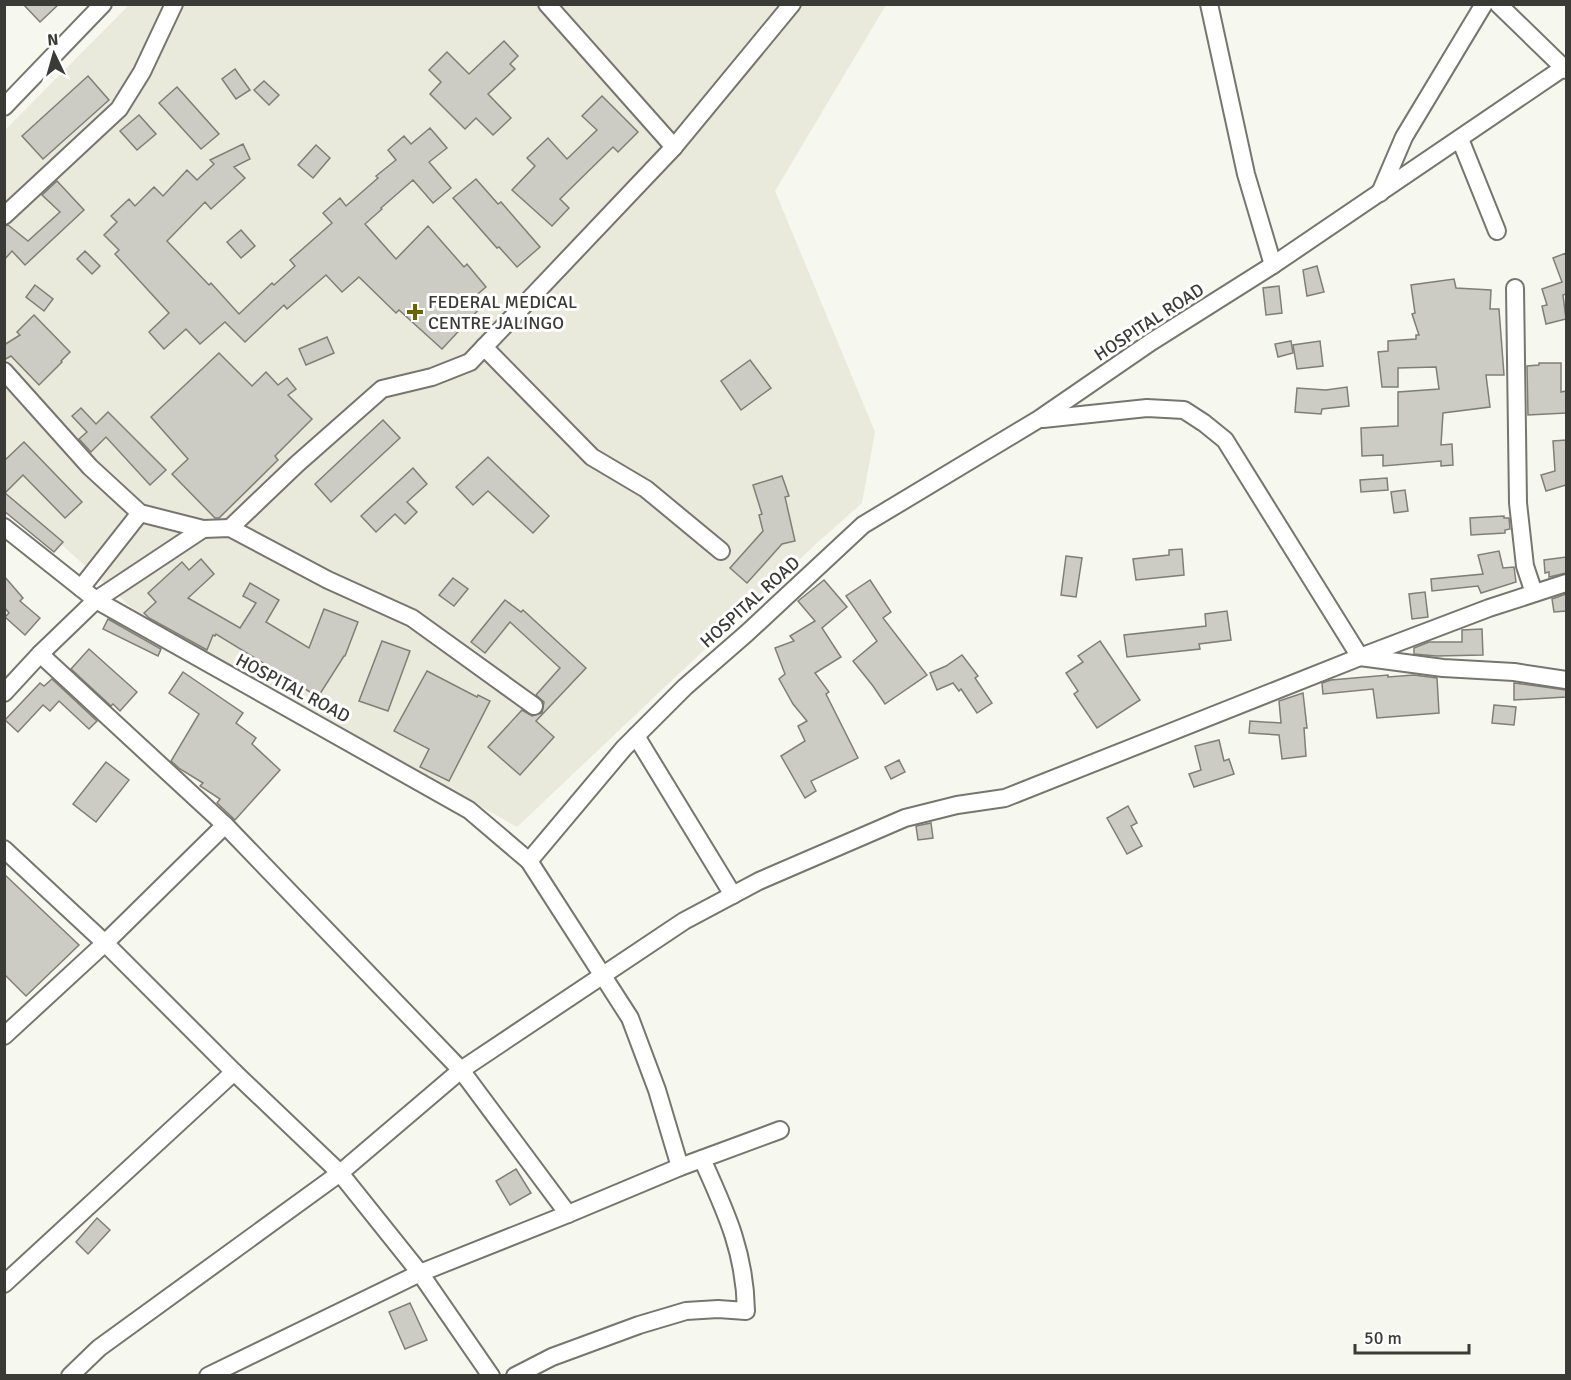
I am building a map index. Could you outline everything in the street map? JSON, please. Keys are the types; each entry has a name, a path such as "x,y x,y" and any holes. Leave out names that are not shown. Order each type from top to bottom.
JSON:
{"street":[{"path":"4,107 103,4"},
{"path":"4,216 119,110 142,72 174,4"},
{"path":"547,4 674,147"},
{"path":"230,528 297,464 382,389 442,374 470,362 674,147 792,4"},
{"path":"1209,4 1246,174 1273,266"},
{"path":"1380,194 1404,137 1484,4"},
{"path":"1498,4 1566,67"},
{"name":"HOSPITAL ROAD","path":"4,527 96,600 470,810 529,861 636,736 685,687 863,525 1039,419 1151,342 1273,266 1566,67"},
{"path":"1460,139 1497,231"},
{"path":"1515,288 1518,503 1526,566 1534,593"},
{"path":"484,347 592,457 646,489 721,551"},
{"path":"4,371 90,467 140,513 203,529 230,528 328,580 412,618 534,706"},
{"path":"1039,419 1147,408 1184,410 1204,423 1225,440 1360,657"},
{"path":"81,588 140,513"},
{"path":"4,693 40,654 96,600 203,529"},
{"path":"70,1376 99,1348 340,1173 461,1070 684,921 759,881 905,818 957,805 1005,798 1360,657 1489,608 1566,582"},
{"path":"40,654 225,825 461,1070 568,1214"},
{"path":"1360,657 1443,668 1514,672 1566,680"},
{"path":"636,736 733,895"},
{"path":"4,1036 105,943 225,825"},
{"path":"4,849 105,943 234,1072 340,1173 420,1273 490,1376"},
{"path":"529,861 630,1018 657,1090 680,1167"},
{"path":"4,1284 234,1072"},
{"path":"208,1376 420,1273 680,1167 780,1130"},
{"path":"515,1376 552,1357 639,1325 686,1311 718,1309 746,1311 745,1281 738,1244 702,1159"}],"shaded area":[{"name":"FEDERAL MEDICAL CENTRE JALINGO","path":"129,5 886,5 775,191 875,432 862,503 517,827 132,608 5,494 5,130"}],"building":[{"path":"23,4 59,4 40,22"},
{"path":"504,41 518,56 510,64 515,69 488,94 511,118 493,135 476,118 465,129 430,94 441,82 429,70 447,52 469,74"},
{"path":"235,69 250,90 236,99 222,79"},
{"path":"88,76 109,100 43,159 22,136"},
{"path":"264,81 279,95 269,105 254,90"},
{"path":"177,87 219,134 201,149 159,103"},
{"path":"602,96 638,132 618,152 613,147 560,199 569,208 552,226 512,190 535,166 527,158 548,138 567,159 597,130 582,116"},
{"path":"139,115 156,134 137,150 120,131"},
{"path":"430,128 447,148 429,162 451,188 433,203 413,180 365,224 396,259 428,226 464,267 467,264 486,287 473,298 482,306 442,349 399,310 396,313 359,277 342,292 326,275 287,309 284,305 245,342 225,322 200,344 186,329 164,349 149,332 169,313 115,254 119,250 104,235 117,222 111,216 129,199 135,206 154,187 163,196 187,170 197,180 214,164 210,160 243,144 250,159 234,167 245,178 211,209 205,202 167,241 209,285 211,283 239,314 272,283 274,285 295,266 290,260 332,223 323,213 340,198 346,206 378,178 376,176 396,160 388,150 404,136 411,144"},
{"path":"316,145 330,158 313,178 298,165"},
{"path":"476,179 498,204 501,202 540,247 517,267 453,198"},
{"path":"57,181 84,210 25,265 12,251 4,260 4,226 8,225 28,241 60,212 42,195"},
{"path":"241,230 255,246 241,258 227,242"},
{"path":"85,251 100,266 92,274 77,259"},
{"path":"1566,253 1566,294 1563,295 1566,319 1546,324 1542,306 1547,305 1542,289 1562,282 1553,258"},
{"path":"1317,266 1324,292 1307,296 1303,270"},
{"path":"1454,279 1456,288 1491,290 1490,309 1499,309 1504,375 1486,375 1490,407 1443,413 1441,445 1452,444 1453,465 1441,466 1441,461 1383,466 1383,455 1362,456 1361,428 1398,426 1398,392 1439,389 1436,367 1398,368 1398,387 1382,387 1378,352 1388,351 1388,341 1416,339 1416,335 1419,335 1412,314 1415,313 1411,285"},
{"path":"35,285 53,299 44,311 26,297"},
{"path":"1279,286 1282,313 1266,315 1263,288"},
{"path":"34,315 70,352 39,385 11,356 4,360 4,345 20,335 17,332"},
{"path":"327,337 334,353 306,365 299,349"},
{"path":"1291,341 1293,353 1278,357 1275,344"},
{"path":"1320,341 1323,366 1297,369 1293,345"},
{"path":"219,353 252,386 266,372 278,385 287,378 296,389 288,395 312,419 275,456 278,460 219,518 215,518 172,474 188,459 151,417"},
{"path":"750,360 771,388 741,410 721,381"},
{"path":"1539,363 1561,363 1561,392 1566,391 1566,413 1528,415 1527,366 1539,365"},
{"path":"1347,387 1349,406 1322,409 1321,414 1295,412 1297,388 1326,390"},
{"path":"81,408 96,424 108,412 166,470 150,485 106,437 91,452 79,439 87,432 72,416"},
{"path":"383,420 400,438 331,502 315,484"},
{"path":"1566,440 1566,485 1546,491 1541,475 1555,471 1553,441"},
{"path":"24,442 82,502 65,518 23,475 5,493 63,542 54,552 4,511 4,461"},
{"path":"488,457 549,516 533,533 488,491 473,505 456,487"},
{"path":"413,468 427,484 407,502 417,512 405,524 395,514 376,532 361,516"},
{"path":"782,476 789,496 785,497 795,541 782,544 747,583 730,568 763,531 759,515 762,514 753,485"},
{"path":"1387,478 1388,490 1361,492 1360,480"},
{"path":"1405,490 1408,511 1394,513 1391,492"},
{"path":"1504,516 1504,518 1509,518 1510,529 1505,530 1505,533 1471,535 1470,518"},
{"path":"1182,549 1184,575 1136,580 1133,559 1169,555 1169,550"},
{"path":"1499,551 1503,568 1514,567 1516,582 1481,593 1478,586 1432,591 1431,579 1483,574 1478,555"},
{"path":"1066,556 1082,558 1076,597 1061,595"},
{"path":"1566,557 1566,573 1549,577 1549,572 1545,573 1544,560"},
{"path":"201,559 214,574 188,598 240,628 256,603 243,596 250,583 279,600 266,622 309,648 324,609 358,622 345,656 318,697 216,634 213,635 207,650 144,613 156,602 148,593 182,562 189,570"},
{"path":"4,576 23,598 20,601 40,618 25,635 5,617 9,613 4,607"},
{"path":"453,578 468,589 454,606 439,595"},
{"path":"824,580 847,607 822,628 841,657 815,673 829,692 826,694 858,758 811,781 816,791 805,798 781,756 805,741 798,726 807,721 793,704 779,679 785,674 775,648 794,641 790,636 815,621 798,601"},
{"path":"870,580 891,612 883,618 927,675 885,704 853,661 877,641 846,596"},
{"path":"1425,592 1428,617 1412,619 1409,594"},
{"path":"1566,594 1566,611 1554,612 1552,599"},
{"path":"505,600 521,612 523,610 586,668 536,721 554,737 520,775 488,747 522,710 532,716 542,713 544,702 536,695 560,668 510,622 485,653 471,642"},
{"path":"1227,611 1231,640 1199,644 1200,649 1127,657 1124,635 1206,626 1205,614"},
{"path":"108,619 161,649 158,656 103,629"},
{"path":"1482,629 1483,655 1414,654 1414,648 1429,642 1462,642 1462,630"},
{"path":"382,641 410,651 388,711 359,701"},
{"path":"1100,641 1140,700 1097,728 1074,694 1078,691 1066,673 1083,662 1078,656"},
{"path":"89,649 137,692 120,711 113,704 111,706 71,669"},
{"path":"962,655 978,676 975,678 992,703 977,713 961,689 959,691 953,683 937,690 930,673"},
{"path":"427,671 477,697 478,695 490,701 449,781 420,767 429,749 394,731"},
{"path":"183,672 243,713 236,723 256,738 252,744 280,770 235,820 217,803 220,799 200,786 203,783 171,761 199,714 169,693"},
{"path":"1388,675 1388,677 1414,675 1437,678 1439,713 1377,718 1373,689 1323,694 1322,683 1331,680"},
{"path":"52,679 97,721 89,729 59,701 50,711 43,705 18,732 5,720 40,683 44,686"},
{"path":"1514,683 1566,690 1566,697 1514,700"},
{"path":"1303,693 1307,728 1304,728 1306,756 1282,759 1279,735 1249,733 1250,721 1281,723 1279,701"},
{"path":"1494,705 1516,707 1514,725 1492,723"},
{"path":"1219,740 1224,761 1229,759 1234,774 1194,787 1189,774 1201,770 1195,746"},
{"path":"899,760 905,772 891,779 885,767"},
{"path":"106,762 129,780 96,822 73,804"},
{"path":"1128,806 1137,823 1131,826 1142,846 1127,854 1107,818"},
{"path":"931,823 933,838 918,840 916,826"},
{"path":"4,874 79,945 26,996 4,974"},
{"path":"516,1169 531,1193 510,1205 496,1181"},
{"path":"97,1218 110,1230 88,1254 76,1242"},
{"path":"410,1303 427,1340 405,1349 389,1312"}],"place":[{"name":"FEDERAL MEDICAL CENTRE JALINGO","path":"415,312"}]}
